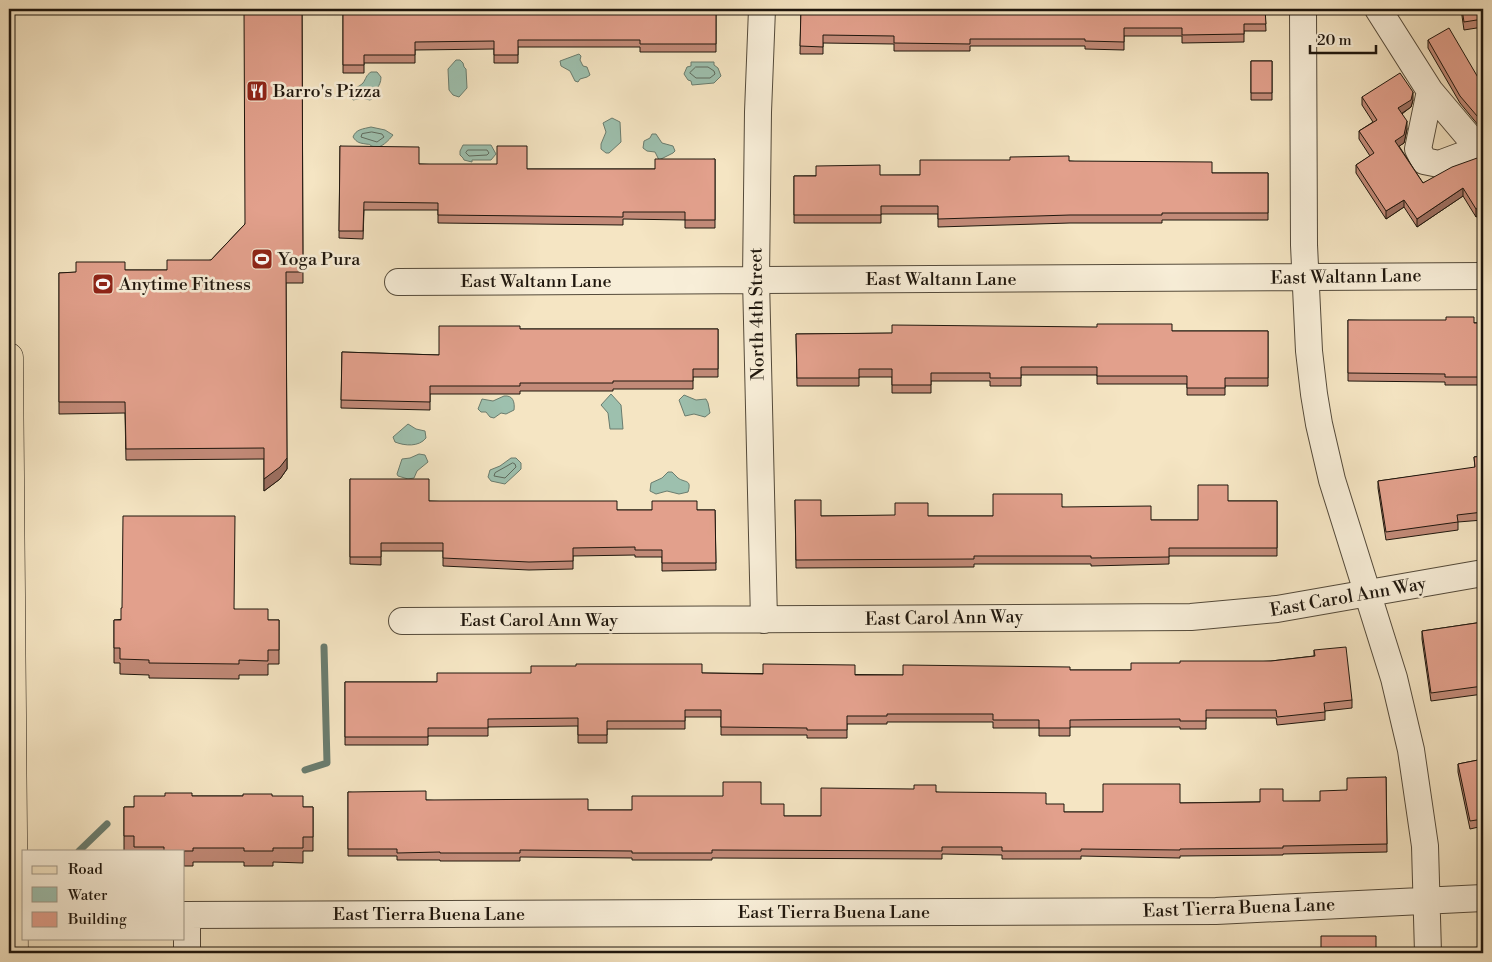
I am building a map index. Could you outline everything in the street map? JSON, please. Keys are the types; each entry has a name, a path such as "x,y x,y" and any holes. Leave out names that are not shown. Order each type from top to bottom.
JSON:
{"main road":[{"path":"9,358 11,841 19,917 14,953"}],"street":[{"name":"North 4th Street","path":"762,9 758,112 756,279 764,620"},
{"path":"1303,9 1306,278 1309,351 1319,424 1332,480 1394,678 1411,750 1425,846 1428,953"},
{"path":"1368,9 1379,9 1430,91 1481,149 1439,164 1424,161 1418,149 1430,91"},
{"name":"East Waltann Lane","path":"398,282 1483,276"},
{"name":"East Carol Ann Way","path":"402,621 1192,617 1276,610 1483,573"},
{"name":"East Tierra Buena Lane","path":"185,915 1216,911 1483,898"},
{"path":"185,915 187,953"}],"water":[{"path":"579,54 583,66 587,67 590,75 580,79 578,82 575,81 570,71 561,66 560,61"},
{"path":"456,60 460,60 466,69 467,88 459,97 453,95 449,90 448,69"},
{"path":"691,62 714,62 721,76 714,83 692,85 691,81 684,74 687,67 691,66"},
{"path":"371,72 377,72 381,77 373,98 370,100 362,98 353,100 348,94 363,83"},
{"path":"612,118 620,122 621,142 609,153 606,153 601,149 606,132 603,123"},
{"path":"371,127 385,130 393,135 385,144 379,147 359,142 353,137 358,131"},
{"path":"652,134 656,134 662,143 673,146 675,151 659,160 655,152 647,151 643,148 644,141 650,138"},
{"path":"463,145 491,145 496,154 491,160 472,160 472,162 464,160 460,155"},
{"path":"611,394 621,405 623,429 610,429 608,413 601,405"},
{"path":"684,395 696,400 706,399 710,413 705,417 694,414 685,416 679,400"},
{"path":"504,396 513,400 514,410 506,414 501,413 494,418 478,409 482,399 493,401"},
{"path":"408,424 416,429 425,431 426,438 420,443 412,445 395,442 393,437"},
{"path":"419,454 425,455 428,462 417,471 414,478 408,479 398,476 402,459"},
{"path":"511,458 516,458 521,463 521,469 505,484 491,481 488,477 490,470"},
{"path":"668,472 672,472 678,478 688,483 688,492 679,494 667,491 656,494 650,491 651,483 662,478"}],"building":[{"path":"244,9 302,9 303,272 286,272 287,458 280,467 264,479 264,448 126,449 125,402 59,402 59,273 76,272 76,262 125,262 125,270 167,270 167,260 211,260 245,224"},
{"path":"343,9 716,9 716,44 640,44 640,40 518,40 518,55 494,55 494,41 415,42 415,55 364,55 364,65 343,65"},
{"path":"801,9 1265,9 1266,24 1244,24 1244,34 1182,35 1182,28 1124,28 1124,42 1085,41 1085,39 970,39 970,44 894,43 894,36 823,35 823,47 800,46"},
{"path":"1462,9 1483,9 1483,19 1464,22"},
{"path":"1449,28 1483,86 1483,123 1460,96 1428,40"},
{"path":"1251,61 1272,61 1272,93 1251,93"},
{"path":"1400,73 1413,92 1411,100 1398,108 1407,121 1404,135 1395,141 1423,183 1452,167 1483,157 1483,205 1476,209 1463,188 1417,219 1404,200 1386,211 1356,165 1374,153 1359,131 1377,120 1362,97"},
{"path":"340,146 419,147 419,164 497,164 497,146 527,146 527,169 655,169 655,159 715,159 715,220 685,220 685,212 623,212 623,217 438,215 438,203 364,202 363,231 339,231"},
{"path":"1069,156 1069,161 1212,162 1212,173 1268,173 1268,213 1162,213 1162,215 1070,215 938,219 938,206 881,206 881,215 794,215 794,176 816,176 816,166 880,165 880,175 920,175 920,160 1010,160 1010,157"},
{"path":"1446,317 1474,317 1474,323 1483,323 1483,377 1445,377 1445,374 1348,373 1348,320 1446,320"},
{"path":"1097,324 1172,324 1172,331 1268,331 1268,378 1225,378 1225,388 1187,388 1187,376 1097,376 1097,367 1021,367 1021,378 990,378 990,373 931,373 931,385 892,385 892,369 859,369 859,378 797,378 796,334 892,333 892,325 1097,327"},
{"path":"439,326 520,326 520,329 718,329 718,369 693,369 693,381 520,383 520,386 430,386 430,402 341,400 342,352 439,355"},
{"path":"1483,456 1483,512 1457,515 1458,522 1386,532 1378,481 1475,467 1474,457"},
{"path":"350,479 429,479 429,501 617,501 617,510 652,510 652,501 697,501 697,510 715,510 716,563 662,563 662,550 635,550 635,547 573,548 573,561 529,562 443,558 443,543 381,543 381,557 350,557"},
{"path":"1198,485 1228,485 1228,501 1277,501 1277,548 1169,548 1169,557 974,556 974,559 796,560 795,500 821,500 821,516 895,515 895,503 928,503 928,516 993,516 993,494 1062,494 1062,507 1151,506 1151,520 1198,520"},
{"path":"123,516 235,516 234,609 268,609 268,620 279,620 279,650 268,650 268,661 239,660 239,664 149,663 149,660 120,659 120,648 114,648 114,620 121,620"},
{"path":"1483,622 1483,686 1431,693 1422,631"},
{"path":"1346,647 1352,700 1324,703 1325,712 1277,717 1276,710 1206,710 1206,721 1180,721 1180,719 1070,720 1070,728 1039,728 1039,720 993,720 993,714 887,714 887,716 847,716 847,730 807,730 807,728 721,727 721,710 685,710 685,721 607,721 607,735 578,735 578,718 488,719 488,728 428,728 428,737 345,737 345,682 437,682 437,673 531,673 531,666 576,666 576,664 702,664 702,673 763,674 763,664 855,665 855,675 903,675 903,665 1070,667 1070,670 1131,670 1131,663 1271,661 1315,656 1314,650"},
{"path":"1483,759 1483,819 1470,821 1458,764"},
{"path":"1386,777 1387,844 1180,850 1081,849 1081,851 1002,851 1002,847 942,847 942,851 712,850 712,853 520,850 520,853 397,853 397,849 348,849 348,792 426,791 426,800 588,799 588,810 632,810 632,796 723,796 723,782 761,782 761,804 784,804 784,816 821,816 821,788 914,789 914,785 936,785 936,792 1046,793 1046,804 1064,804 1064,812 1103,812 1103,784 1180,784 1180,803 1260,802 1260,789 1283,789 1283,801 1320,801 1320,791 1347,790 1347,778"},
{"path":"165,793 192,793 192,796 272,794 272,796 303,796 303,807 313,807 313,837 303,837 303,848 273,848 273,851 244,851 244,848 193,848 193,851 185,851 164,850 164,847 134,847 134,836 124,836 124,807 134,807 134,796 165,796"},
{"path":"1321,936 1376,936 1376,953 1321,953"},
{"path":"1483,947 1483,953 1465,953 1465,948"}],"waterway":[{"path":"305,770 327,763 324,647"},
{"path":"80,850 107,824"}],"place":[{"name":"Barro's Pizza","path":"257,91"},
{"name":"Yoga Pura","path":"262,259"},
{"name":"Anytime Fitness","path":"103,284"}]}
